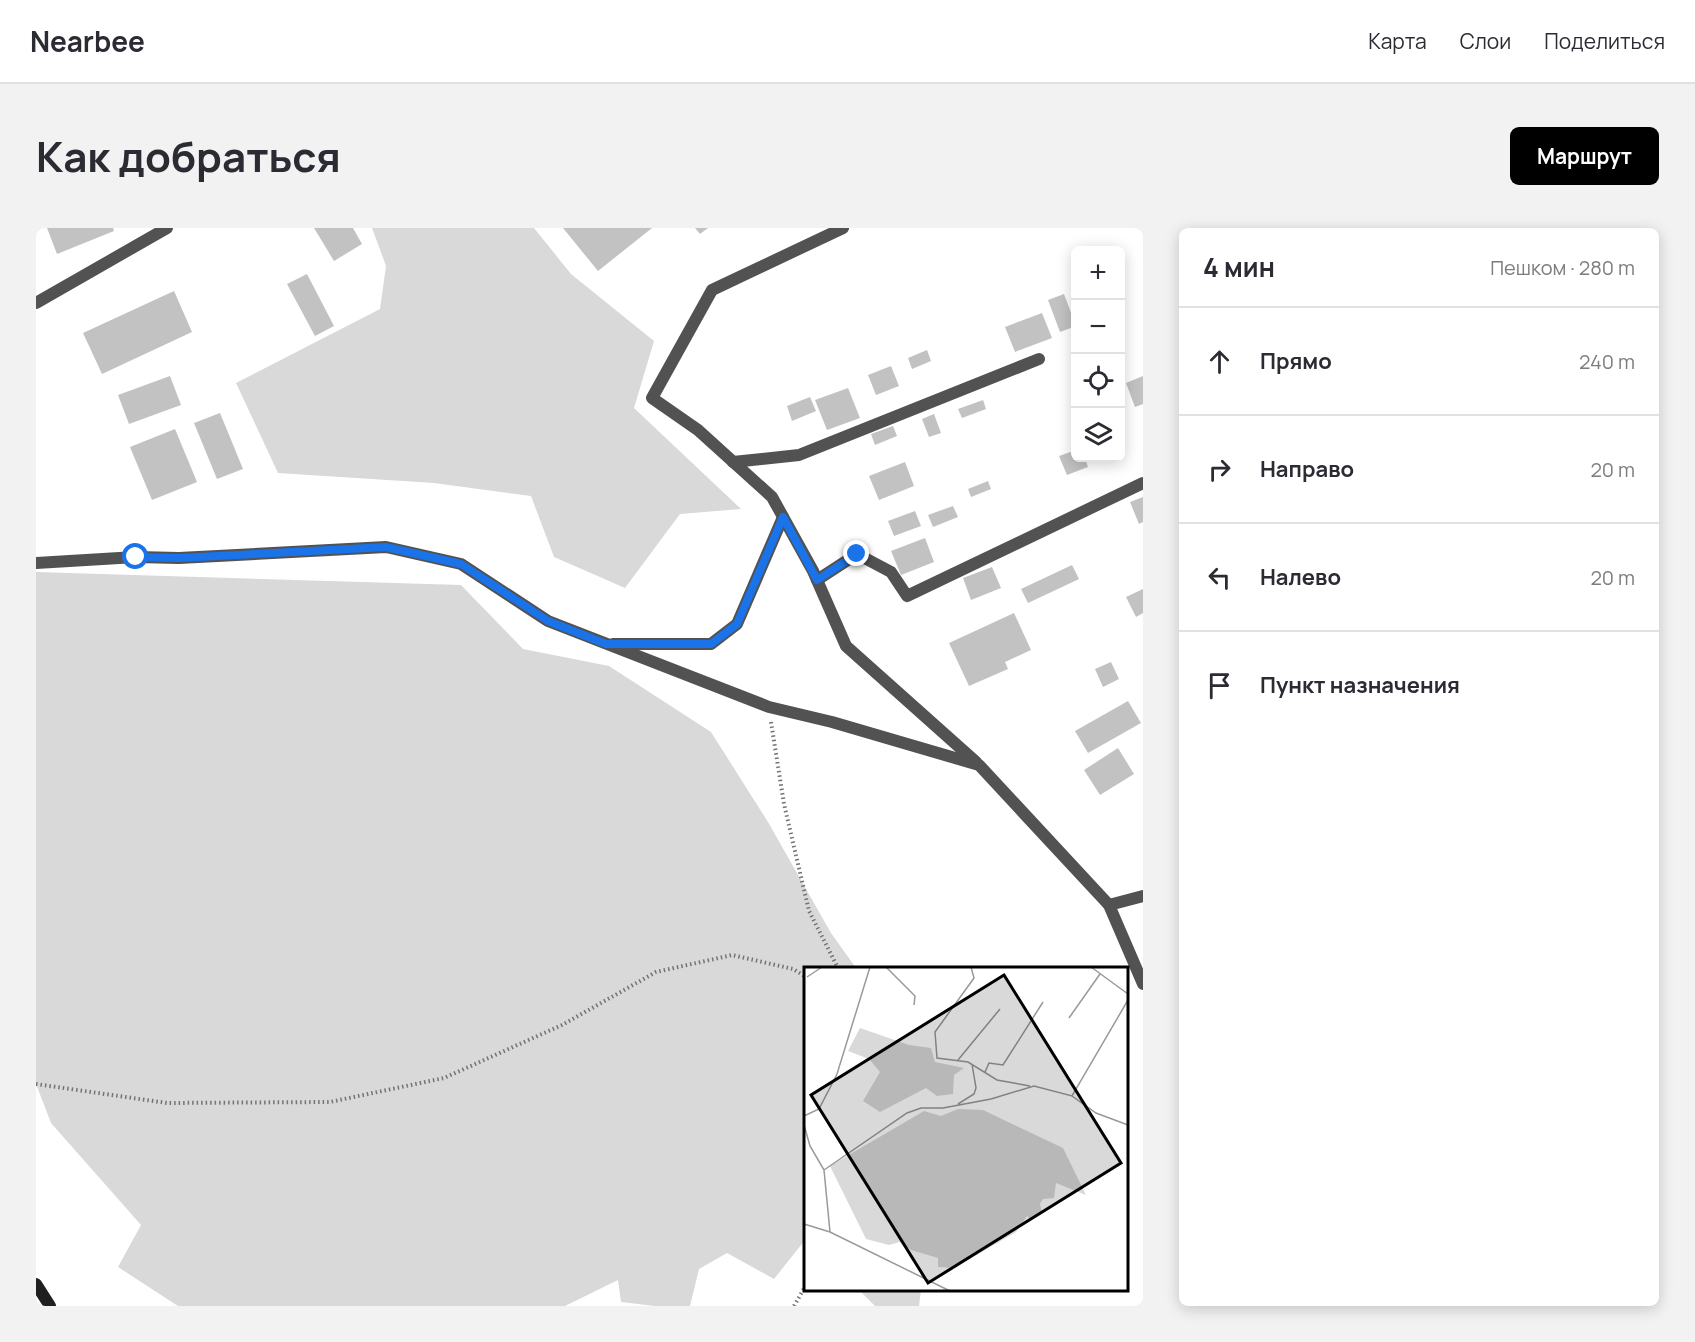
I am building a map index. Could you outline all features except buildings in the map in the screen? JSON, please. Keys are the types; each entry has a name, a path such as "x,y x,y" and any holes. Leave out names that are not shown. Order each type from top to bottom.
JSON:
{"main road":[{"path":"36,1284 50,1306"}],"street":[{"path":"36,303 167,228"},
{"path":"843,228 712,290 652,398 698,430 772,497 817,580 846,646 979,765 1109,905 1143,984"},
{"path":"733,462 799,455 1039,359"},
{"path":"817,580 857,554 891,572 907,596 1143,483"},
{"path":"606,644 711,644 737,624 783,517"},
{"path":"36,563 386,547 461,564 548,621 769,707 832,722 979,765"},
{"path":"1109,905 1143,896"}],"path":[{"path":"769,707 784,804 809,911 837,967"},
{"path":"36,1084 167,1103 330,1102 444,1078 562,1025 656,972 732,955 793,969 804,976"},
{"path":"794,1306 804,1288"}],"shaded area":[{"path":"372,228 534,228 571,274 654,341 634,408 741,509 680,514 625,588 554,557 531,496 434,483 278,473 236,383 380,309 386,266"},
{"path":"36,572 461,585 523,649 609,666 711,732 768,822 831,933 855,967 804,967 804,1241 774,1279 727,1253 699,1269 690,1306 655,1306 621,1302 618,1280 565,1306 178,1306 118,1267 141,1225 51,1123 36,1084"},
{"path":"860,1291 921,1291 919,1306 875,1306"}],"route":[{"path":"136,557 179,558 386,547 461,564 548,621 606,644 711,644 737,624 783,517 817,580 857,554"}]}
